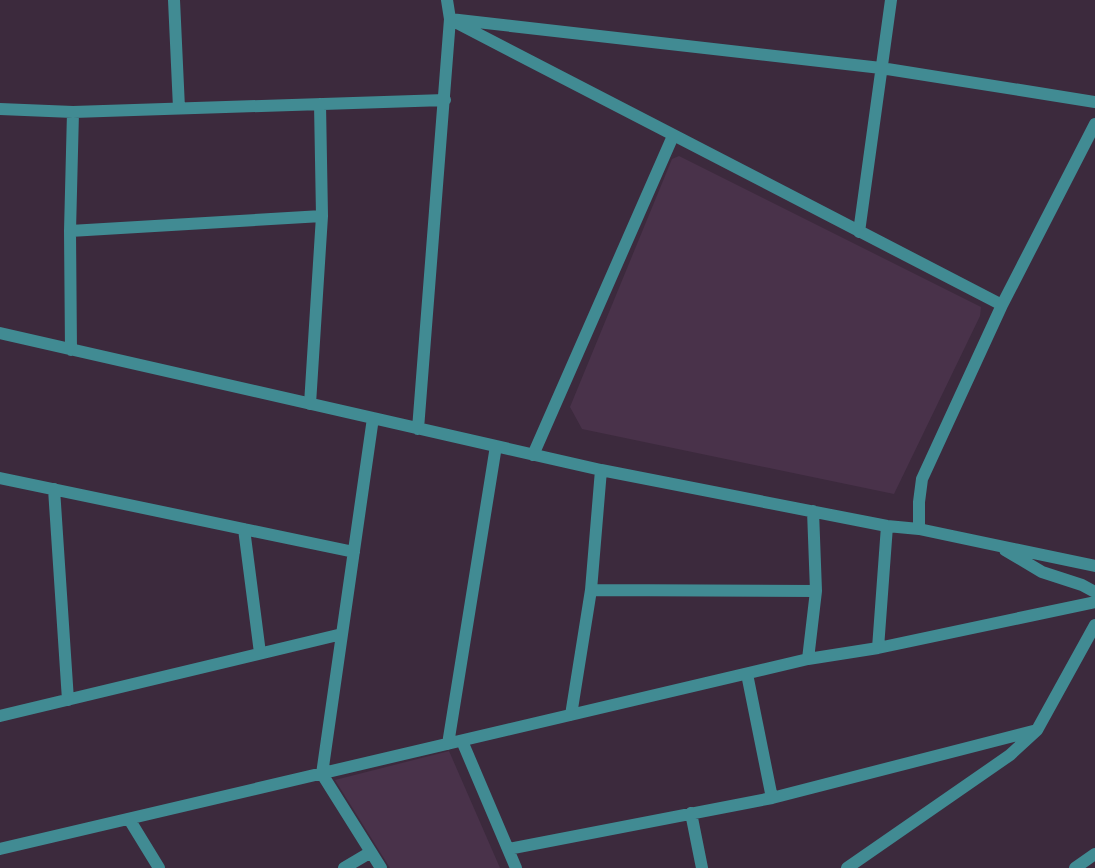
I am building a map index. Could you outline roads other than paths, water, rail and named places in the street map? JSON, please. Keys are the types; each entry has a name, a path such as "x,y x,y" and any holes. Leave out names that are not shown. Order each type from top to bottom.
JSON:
{"street":[{"path":"174,0 179,108"},
{"path":"418,429 445,100 450,19 447,0"},
{"path":"859,232 891,0"},
{"path":"450,19 881,68 1095,102"},
{"path":"450,19 1002,305"},
{"path":"0,109 73,112 445,100"},
{"path":"310,404 322,216 320,104"},
{"path":"71,350 70,231 73,112"},
{"path":"919,529 919,502 922,479 1002,305 1095,124"},
{"path":"533,455 674,136"},
{"path":"70,231 322,216"},
{"path":"0,334 601,470 887,526 919,529 1095,566"},
{"path":"373,418 322,774 381,868"},
{"path":"448,744 496,446"},
{"path":"572,715 591,590 601,470"},
{"path":"0,478 354,552"},
{"path":"54,489 68,700"},
{"path":"808,660 816,591 813,512"},
{"path":"878,648 887,526"},
{"path":"244,529 260,653"},
{"path":"996,545 1042,572 1082,585 1095,592"},
{"path":"591,590 816,591"},
{"path":"0,849 808,660 878,648 1095,602"},
{"path":"847,868 1010,755 1037,730 1095,625"},
{"path":"0,716 342,634"},
{"path":"747,674 772,798"},
{"path":"508,848 772,798 1037,730"},
{"path":"462,741 516,868"},
{"path":"691,813 702,868"},
{"path":"129,819 159,868"},
{"path":"344,868 371,852"},
{"path":"1075,868 1095,854"}]}
